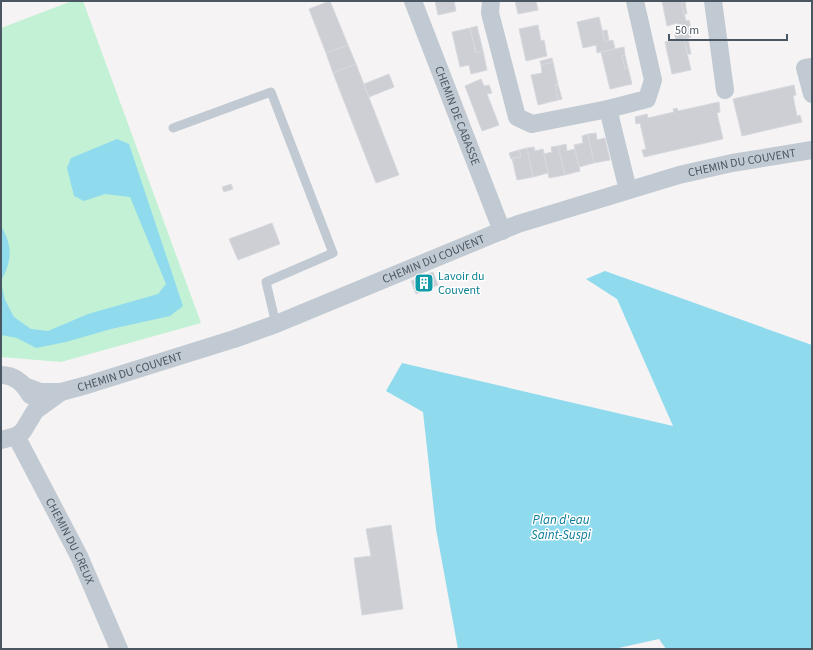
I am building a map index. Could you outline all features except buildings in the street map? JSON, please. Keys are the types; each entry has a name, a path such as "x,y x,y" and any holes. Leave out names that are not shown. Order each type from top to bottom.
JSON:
{"street":[{"name":"CHEMIN DE CABASSE","path":"412,1 502,231"},
{"path":"491,1 490,13 517,117 532,124 608,109 647,99 653,80 635,1"},
{"path":"713,1 725,90"},
{"path":"812,67 805,68 812,94"},
{"path":"608,109 628,190"},
{"name":"CHEMIN DU COUVENT","path":"1,375 16,379 24,386 40,392 61,392 234,339 276,324 502,231 628,190 679,175 732,163 812,150"},
{"path":"24,386 31,400 31,416"},
{"name":"CHEMIN DU COUVENT","path":"8,438 23,431 35,411 61,392"},
{"name":"CHEMIN DU CREUX","path":"8,438 79,556 119,649"}],"lane":[{"path":"173,128 271,92 333,253 266,282 276,324"}],"green space":[{"path":"72,1 83,1 201,323 61,362 1,357 1,28"}],"water":[{"path":"117,139 129,144 183,306 170,316 36,348 17,338 1,335 1,283 5,300 14,317 31,329 48,331 88,314 158,294 166,284 130,197 105,194 84,201 74,196 67,168 71,158"},
{"path":"1,226 8,240 10,254 5,274 1,281"},
{"name":"Plan d'eau Saint-Suspi","path":"605,271 812,345 812,649 666,649 659,639 614,649 458,649 436,529 423,412 386,391 402,363 673,426 617,299 586,279"}],"place":[{"name":"Lavoir du Couvent","path":"424,283"}]}
